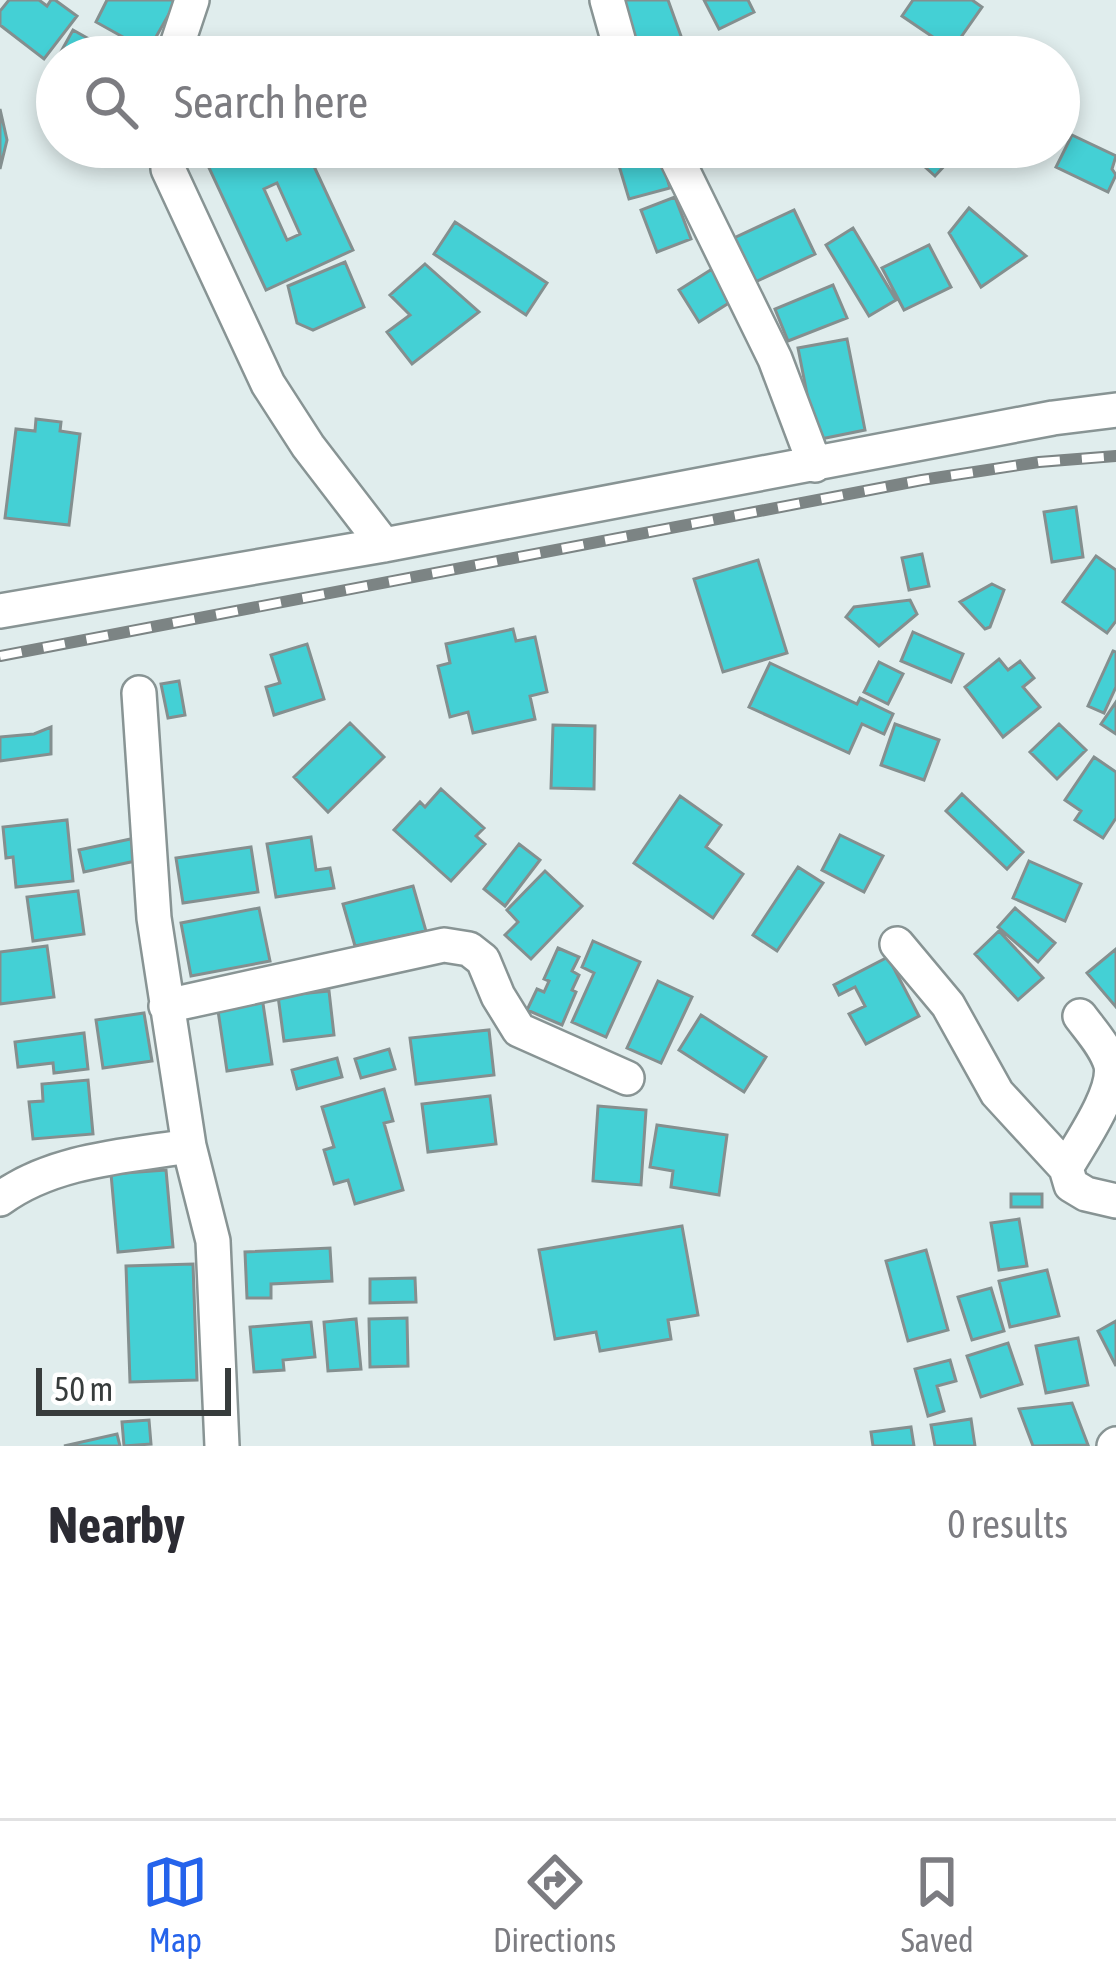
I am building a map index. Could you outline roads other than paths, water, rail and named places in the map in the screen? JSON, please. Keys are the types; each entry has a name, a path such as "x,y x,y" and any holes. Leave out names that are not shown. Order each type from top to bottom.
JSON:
{"street":[{"path":"180,36 192,0"},
{"path":"607,0 617,36"},
{"path":"168,168 268,384 308,446 384,545"},
{"path":"680,168 775,359 815,465"},
{"path":"0,610 384,545 1116,410"},
{"path":"139,693 149,881 189,1145 213,1241 222,1446"},
{"path":"898,944 948,1005 997,1093 1066,1168 1071,1185 1116,1201"},
{"path":"166,1006 444,945 469,949 483,960 519,1030 627,1078"},
{"path":"1066,1168 1110,1091 1113,1069 1080,1016"},
{"path":"5,1185 74,1165 189,1145"}],"railway":[{"path":"0,656 922,480 1116,456"}]}
